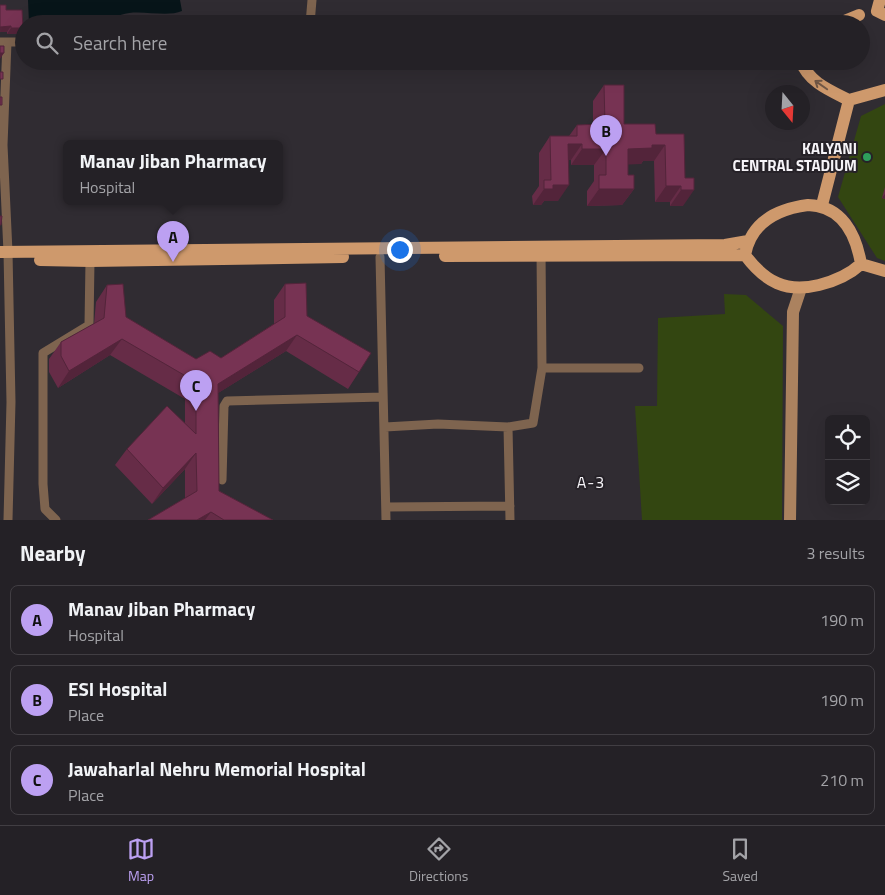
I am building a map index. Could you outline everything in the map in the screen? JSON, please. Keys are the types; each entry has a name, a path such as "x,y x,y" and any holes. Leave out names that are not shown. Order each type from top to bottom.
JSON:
{"main road":[{"path":"804,70 816,82 849,100 885,90"},
{"path":"822,206 849,100"},
{"path":"822,206 845,222 857,241 861,264 851,274 827,283 801,288 787,288 772,281 754,267 745,255 748,241 771,214 791,207 822,206"},
{"path":"4,256 90,261 380,257 725,245 748,241"},
{"path":"4,256 541,251 745,255"},
{"path":"861,264 885,271"}],"street":[{"path":"311,15 312,0"},
{"path":"859,15 881,8"},
{"path":"3,42 4,256 11,402 5,515"},
{"path":"385,426 438,424 508,427 533,423 542,368 541,251"},
{"path":"380,257 386,520"},
{"path":"56,520 45,510 43,484 43,353 89,325 90,261"},
{"path":"787,288 793,312 790,520"},
{"path":"793,312 801,288"},
{"path":"542,368 639,368"},
{"path":"222,480 224,406 227,401 384,396"},
{"path":"508,427 510,520"},
{"path":"386,507 510,506"}],"green space":[{"name":"KALYANI CENTRAL STADIUM","path":"885,104 885,261 877,258 838,197 861,116"},
{"path":"724,294 746,295 783,326 782,520 642,520 635,406 657,406 658,318 725,314"}],"shaded area":[{"path":"28,0 180,0 182,11 164,14 29,15"}],"building":[{"path":"0,5 6,5 6,10 22,10 22,15 15,15 15,28 11,28 11,26 0,27"},
{"path":"0,46 4,46 4,53 0,53"},
{"path":"0,72 3,72 3,79 0,79"},
{"path":"604,85 624,85 624,124 655,124 656,134 684,134 685,178 694,178 694,190 681,190 681,186 666,186 665,145 652,145 652,148 628,149 628,175 634,175 634,189 599,189 599,175 606,175 606,149 582,149 582,144 568,144 569,185 553,185 553,189 544,189 544,180 551,180 550,136 577,136 577,125 605,124"},
{"path":"0,97 2,97 2,105 0,105"},
{"path":"306,283 307,316 371,353 359,372 297,335 218,384 219,491 273,520 224,520 211,512 197,520 148,520 197,491 196,453 163,488 127,449 167,406 196,434 196,382 122,339 69,371 61,356 61,342 104,318 107,285 123,284 126,317 196,359 210,351 221,358 285,317 285,284"}],"place":[{"name":"ESI Hospital","path":"606,156"},
{"name":"KALYANI CENTRAL STADIUM","path":"867,157"},
{"name":"Manav Jiban Pharmacy","path":"173,262"},
{"name":"Jawaharlal Nehru Memorial Hospital","path":"196,411"}],"district":[{"name":"A-3","path":"591,482"}]}
